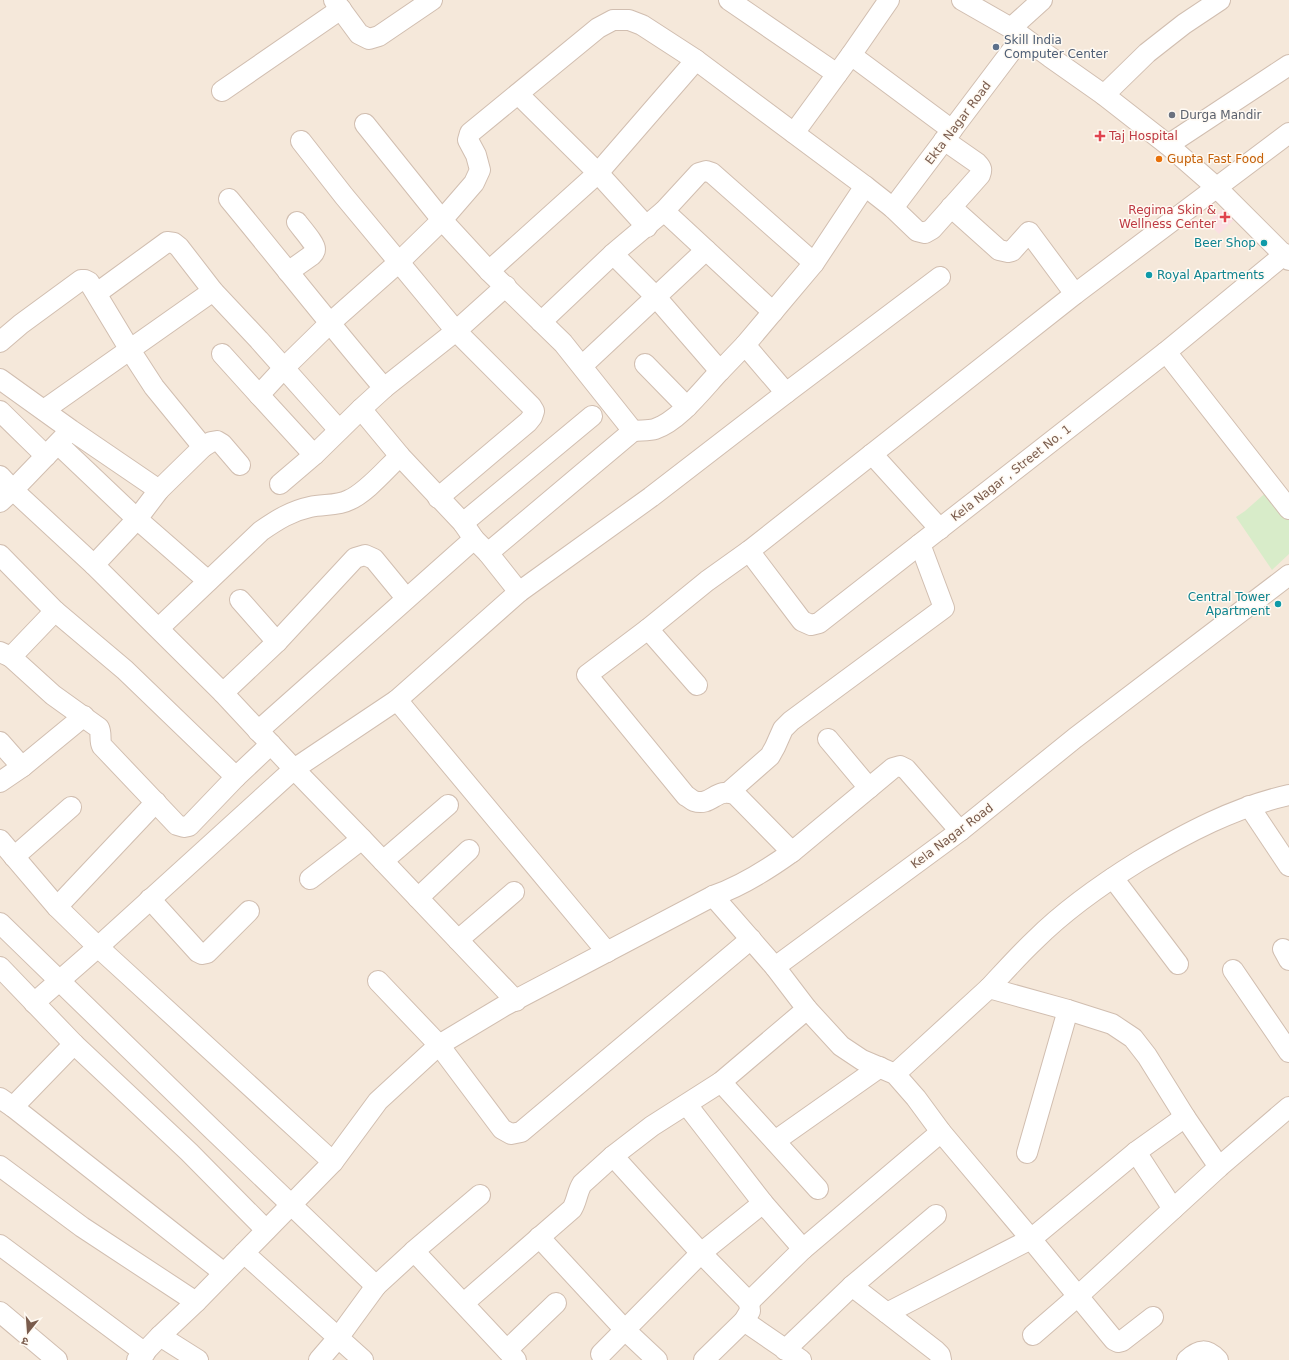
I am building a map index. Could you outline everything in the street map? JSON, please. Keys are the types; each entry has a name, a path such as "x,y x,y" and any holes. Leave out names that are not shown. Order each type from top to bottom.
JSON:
{"street":[{"path":"222,91 337,5 359,34 369,39 380,36 432,0"},
{"path":"729,0 837,74"},
{"path":"794,133 889,0"},
{"name":"Ekta Nagar Road","path":"893,208 948,135 1017,33 1042,0"},
{"path":"1104,95 1147,54 1184,24 1220,0"},
{"path":"968,2 1017,33 1104,95 1168,144 1216,187 1287,257"},
{"path":"259,395 329,324 399,262 442,220 474,183 480,170 476,155 468,140 470,133 598,28 613,20 629,20 642,26 696,60 865,186 893,208 917,231 925,233 932,230 980,175 982,171 981,167 948,135 851,55"},
{"path":"488,271 598,174 696,60"},
{"path":"1168,144 1289,65"},
{"path":"518,94 598,174 646,227"},
{"path":"365,124 442,220 488,271 506,286 563,343 633,431"},
{"path":"792,852 736,795 729,792 723,792 703,802 694,801 686,796 586,675 648,628 706,581 749,552 1075,294 1289,133"},
{"path":"301,141 456,331 531,406 534,411 528,422 438,498"},
{"path":"541,322 613,254 664,211 699,173 706,171 712,173 814,263"},
{"path":"475,538 633,431 655,429 669,421 687,407 745,345 814,263 865,186"},
{"path":"229,199 329,324 384,388"},
{"path":"951,207 999,250 1004,252 1012,251 1029,232 1075,294"},
{"path":"664,211 773,312"},
{"path":"288,272 315,252 313,243 297,222"},
{"path":"97,293 167,242 174,243 179,247 213,292 339,430"},
{"path":"582,366 706,250"},
{"path":"613,254 656,296 720,371"},
{"name":"Kela Nagar , Street No. 1","path":"749,552 802,621 811,625 819,623 1287,257"},
{"path":"34,1003 294,769 396,700 519,592 651,497 940,277"},
{"path":"0,342 21,324 81,280 89,282 130,350 154,386 203,447"},
{"path":"280,484 314,455 384,388 456,331 506,286"},
{"path":"44,410 213,292"},
{"path":"745,345 786,393"},
{"path":"1166,352 1289,509"},
{"path":"222,354 314,455"},
{"path":"645,364 687,407"},
{"path":"0,379 44,410 58,443 137,519 208,581"},
{"path":"361,409 400,456 475,538 519,592"},
{"path":"0,411 58,443 159,490"},
{"path":"55,611 6,654 53,695 84,716 98,728 101,732 100,742 102,746 177,825 184,827 189,826 236,777 265,738 406,598 475,538 592,416"},
{"path":"94,565 137,519 159,490 203,447 211,442 217,441 222,444 240,465"},
{"path":"58,443 4,489 94,565 159,628 223,693 516,1001"},
{"path":"872,454 940,529"},
{"path":"159,628 261,530 279,518 292,512 310,507 349,501 360,493 400,456"},
{"path":"729,792 770,756 783,729 791,721 944,608 920,544"},
{"path":"0,555 55,611 125,670 236,777"},
{"path":"223,693 277,642 355,558 365,555 374,559 406,598"},
{"name":"Kela Nagar Road","path":"776,967 960,831 1075,738 1289,575"},
{"path":"240,600 277,642"},
{"path":"648,628 697,685"},
{"path":"396,700 607,952"},
{"path":"0,782 22,767 84,716"},
{"path":"828,739 869,788"},
{"path":"0,742 22,767"},
{"path":"0,1245 141,1356 333,1162 378,1101 438,1045 607,952 713,896 731,890 765,871 792,852 894,768 900,766 906,769 960,831"},
{"path":"775,1141 888,1071 989,988 1035,939 1072,907 1113,878 1160,849 1211,822 1249,806 1289,795"},
{"path":"57,907 156,802"},
{"path":"383,862 448,805"},
{"path":"1249,806 1289,866"},
{"path":"14,857 71,807"},
{"path":"310,879 362,839"},
{"path":"0,840 57,907 98,947 333,1162"},
{"path":"418,898 469,850"},
{"path":"1113,878 1178,964"},
{"path":"458,940 514,892"},
{"path":"713,896 776,967 807,1009 841,1046 862,1060 888,1071 916,1098 941,1132 1114,1340 1118,1342 1122,1341 1153,1317"},
{"path":"150,899 198,952 202,954 207,953 249,911"},
{"path":"0,923 376,1286"},
{"path":"378,981 438,1045 502,1128 511,1134 521,1132 750,939"},
{"path":"0,967 74,1044 189,1152 266,1230"},
{"path":"1233,970 1289,1052"},
{"path":"989,988 1112,1024 1133,1038 1147,1056 1185,1117 1220,1167"},
{"path":"464,1303 572,1209 582,1184 613,1156 652,1126 721,1082 807,1009"},
{"path":"1027,1153 1068,1010"},
{"path":"74,1044 6,1103 224,1273"},
{"path":"721,1082 818,1189"},
{"path":"687,1105 763,1203 802,1248"},
{"path":"1033,1335 1289,1107"},
{"path":"887,1313 1031,1239 1136,1152 1185,1117"},
{"path":"189,1152 212,1129"},
{"path":"704,1360 744,1322 750,1311 750,1302 802,1248 941,1132"},
{"path":"1136,1152 1173,1209"},
{"path":"613,1156 701,1253 750,1302"},
{"path":"0,1166 82,1227 196,1302"},
{"path":"319,1360 338,1338 376,1286 414,1251 480,1195"},
{"path":"601,1358 625,1330 701,1253 763,1203"},
{"path":"744,1322 793,1355 852,1286 936,1215"},
{"path":"539,1237 625,1330 657,1360"},
{"path":"414,1251 512,1355 556,1303"},
{"path":"244,1253 363,1360"},
{"path":"852,1286 936,1351 940,1355 941,1360"},
{"path":"0,1312 57,1360"},
{"path":"160,1336 198,1360"},
{"path":"1187,1360 1198,1352 1204,1351 1213,1354 1218,1360"}],"shaded area":[{"path":"0,0 1289,0 1289,1360 0,1360"},
{"name":"Regima Skin & Wellness Center","path":"1231,202 1242,212 1219,234 1207,222"}],"green space":[{"path":"1270,489 1289,514 1289,554 1272,570 1236,517"}],"place":[{"name":"Skill India Computer Center","path":"996,47"},
{"name":"Durga Mandir","path":"1172,115"},
{"name":"Taj Hospital","path":"1100,136"},
{"name":"Gupta Fast Food","path":"1159,159"},
{"name":"Regima Skin & Wellness Center","path":"1225,217"},
{"name":"Beer Shop","path":"1264,243"},
{"name":"Royal Apartments","path":"1149,275"},
{"name":"Central Tower Apartment","path":"1278,604"}]}
